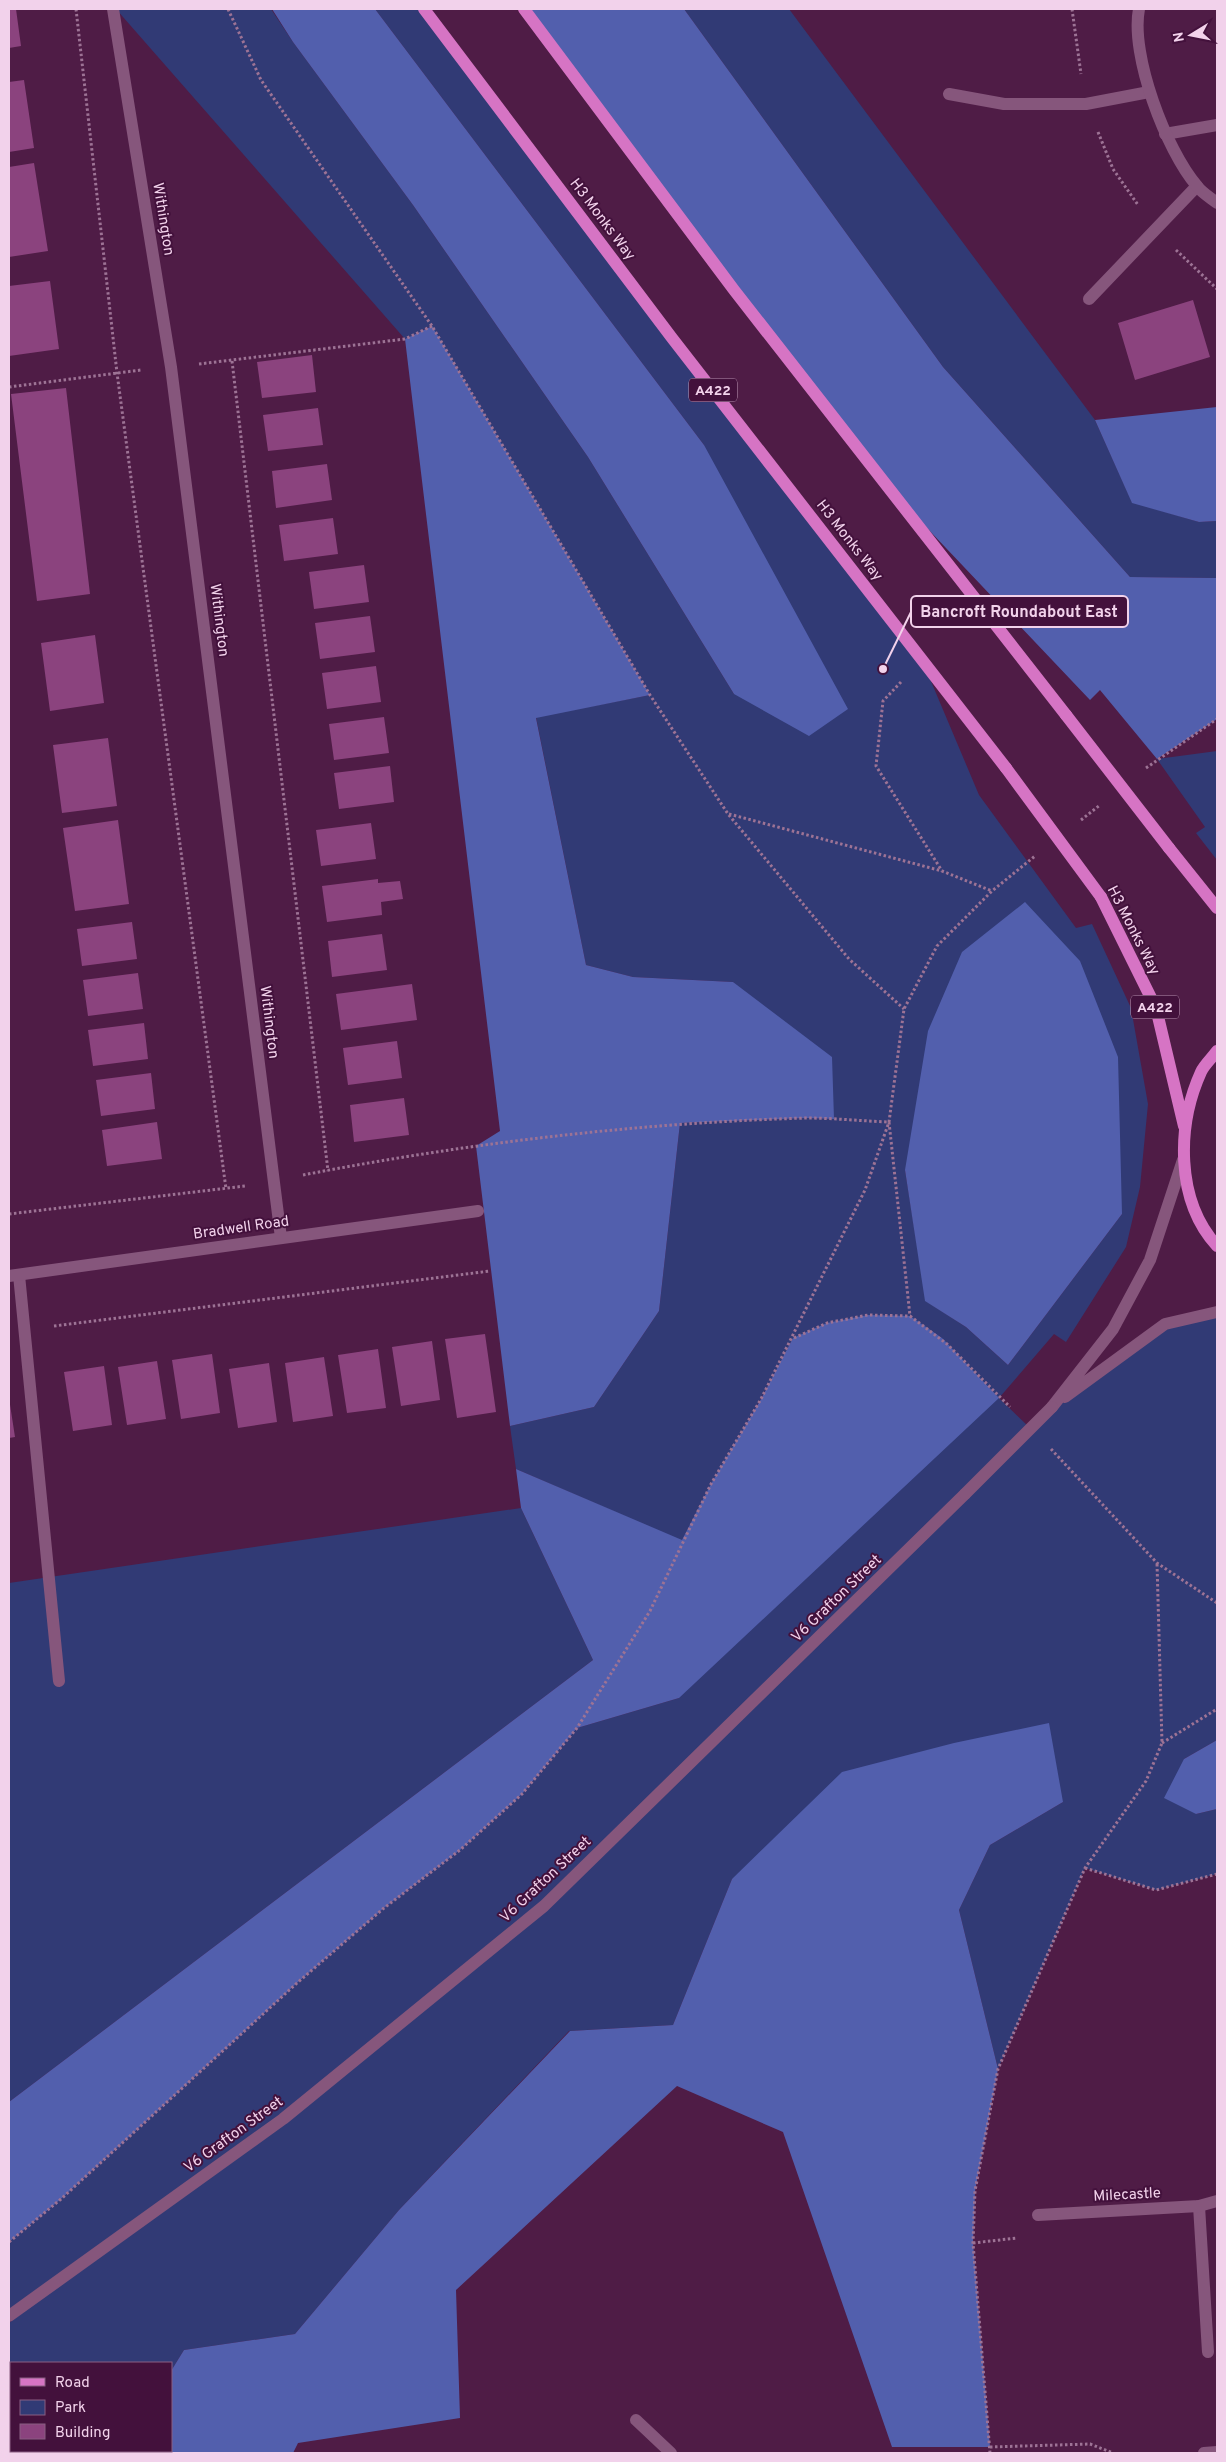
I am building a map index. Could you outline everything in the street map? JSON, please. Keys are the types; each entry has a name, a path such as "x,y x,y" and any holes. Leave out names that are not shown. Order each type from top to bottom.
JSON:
{"main road":[{"name":"H3 Monks Way","path":"424,9 672,338 1006,768 1101,897 1156,1008 1184,1126"},
{"path":"524,9 734,290 1217,908"},
{"name":"A422","path":"1217,1051 1201,1071 1184,1126 1183,1160 1192,1202 1217,1246"}],"street":[{"name":"Withington","path":"113,9 171,367 281,1238"},
{"path":"1139,9 1136,24 1149,92 1165,134 1197,186 1217,204"},
{"path":"949,94 1004,104 1086,104 1149,92"},
{"path":"1165,134 1217,125"},
{"path":"1089,299 1156,232 1197,186"},
{"name":"V6 Grafton Street","path":"9,2316 283,2119 544,1906 965,1494 1052,1407 1113,1329 1150,1260 1183,1160"},
{"name":"Bradwell Road","path":"14,1276 478,1211"},
{"path":"14,1276 26,1330 59,1681"},
{"name":"V6 Grafton Street","path":"1052,1407 1165,1324 1217,1312"},
{"name":"Milecastle","path":"1038,2215 1199,2206 1217,2201"},
{"path":"1199,2206 1208,2352"},
{"path":"636,2420 671,2453"},
{"path":"1204,2453 1217,2452"}],"path":[{"path":"76,9 118,373 226,1189"},
{"path":"228,9 260,80 432,326 650,694 728,814 849,959 904,1009"},
{"path":"1072,9 1086,104 1113,169 1156,232 1217,289"},
{"path":"9,387 405,339 432,326"},
{"path":"232,361 328,1170"},
{"path":"922,660 883,701 876,766 942,871"},
{"path":"1142,771 1217,719"},
{"path":"1075,825 1105,801"},
{"path":"728,814 942,871 992,891"},
{"path":"9,2242 61,2199 297,1983 384,1908 460,1850 522,1794 577,1728 650,1611 711,1484 761,1399 793,1338 865,1190 889,1122 904,1009 937,946 992,891 1037,855"},
{"path":"9,1214 226,1189 390,1159 529,1138 680,1123 807,1118 889,1122"},
{"path":"889,1122 910,1316"},
{"path":"26,1330 490,1271"},
{"path":"990,2453 973,2243 975,2191 998,2069 1086,1868 1146,1781 1162,1743 1157,1563"},
{"path":"1162,1743 1217,1709"},
{"path":"1086,1868 1156,1890 1217,1874"},
{"path":"973,2243 1018,2238 1038,2215"},
{"path":"990,2447 1090,2444 1113,2453"}],"green space":[{"path":"116,9 271,9 293,42 413,205 588,457 734,694 704,445 375,9 424,9 922,660 979,795 1076,928 1092,924 1131,1008 1148,1104 1140,1187 1126,1247 1066,1342 1054,1334 999,1398 1031,1429 1052,1407 1165,1324 1217,1312 1217,1740 1184,1759 1196,1814 1217,1809 1217,1874 1156,1890 1085,1868 998,2069 959,1910 990,1845 1063,1802 732,1879 673,2025 569,2031 399,2210 295,2334 184,2350 172,2369 172,2362 10,2362 10,2452 135,2453 9,2453 9,2323 246,2146 9,2316 9,2242 61,2199 297,1983 384,1908 460,1850 522,1794 577,1728 679,1698 793,1338 682,1541 516,1469 510,1426 594,1407 659,1311 680,1123 807,1118 834,1119 733,982 633,977 586,965 536,717 650,695 431,326 405,339","holes":["905,1170 1122,1214 1008,1365 966,1327 926,1301"]},
{"path":"684,9 789,9 1095,420 1132,502 1199,522 1217,521 1217,578 1130,577 943,367"},
{"path":"1217,751 1217,860 1196,833 1205,827 1157,759"},
{"path":"521,1508 593,1660 9,2102 9,1583"}],"shaded area":[{"path":"272,9 375,9 704,445 848,709 809,736 734,694 588,457 413,205 293,42"},
{"path":"524,9 684,9 943,367 1130,577 1217,578 1217,719 1157,759 1100,690 1090,700 891,490"},
{"path":"432,326 650,695 536,718 586,965 633,977 733,982 832,1057 834,1119 807,1118 680,1123 659,1311 594,1407 510,1426 476,1146 500,1131 405,339"},
{"path":"1217,407 1217,521 1199,522 1132,503 1095,420"},
{"path":"1025,902 1080,961 1118,1057 1122,1214 1008,1365 966,1327 925,1301 905,1170 928,1031 962,952"},
{"path":"868,1315 910,1316 942,1338 999,1398 679,1698 577,1728 522,1794 460,1850 384,1908 297,1983 61,2199 9,2242 9,2102 593,1660 521,1508 516,1469 682,1540 711,1484 761,1399 793,1338 827,1323"},
{"path":"1049,1723 1063,1802 990,1845 959,1910 998,2069 975,2191 973,2243 990,2447 892,2447 783,2132 677,2086 456,2290 460,2418 298,2443 293,2453 135,2453 172,2452 172,2369 184,2350 295,2334 399,2210 570,2031 673,2025 732,1879 842,1772 954,1743"},
{"path":"1217,1740 1217,1809 1196,1814 1164,1798 1184,1759"}],"building":[{"path":"9,9 16,9 21,46 9,48"},
{"path":"24,80 34,148 9,152 9,82"},
{"path":"34,163 48,251 9,257 9,167"},
{"path":"50,281 59,349 9,356 9,286"},
{"path":"1193,300 1210,357 1135,380 1118,323"},
{"path":"312,355 316,392 262,398 257,362"},
{"path":"66,388 90,594 37,601 11,394"},
{"path":"318,408 323,445 268,451 263,415"},
{"path":"327,464 332,500 276,508 272,471"},
{"path":"333,518 338,554 284,561 279,525"},
{"path":"364,565 369,602 314,609 309,572"},
{"path":"370,616 375,652 320,659 315,623"},
{"path":"95,635 104,703 50,711 41,643"},
{"path":"376,666 381,702 327,709 322,673"},
{"path":"384,717 389,753 334,760 329,724"},
{"path":"108,738 117,806 62,813 53,745"},
{"path":"390,766 394,802 339,809 334,773"},
{"path":"118,820 129,904 75,911 63,828"},
{"path":"371,823 376,859 321,866 316,830"},
{"path":"378,879 378,883 400,881 403,899 381,902 382,915 327,922 322,886"},
{"path":"132,922 137,959 82,966 77,929"},
{"path":"382,934 387,970 332,977 328,941"},
{"path":"138,973 143,1009 88,1016 83,980"},
{"path":"412,984 417,1020 341,1030 336,994"},
{"path":"144,1023 148,1059 93,1066 88,1030"},
{"path":"397,1041 402,1078 348,1085 343,1048"},
{"path":"151,1073 155,1109 101,1116 96,1080"},
{"path":"404,1098 409,1135 354,1142 350,1105"},
{"path":"157,1122 162,1159 107,1166 102,1130"},
{"path":"485,1334 496,1412 457,1418 445,1339"},
{"path":"432,1341 440,1400 401,1406 392,1347"},
{"path":"378,1349 386,1408 347,1413 338,1355"},
{"path":"212,1354 220,1413 181,1419 172,1360"},
{"path":"324,1357 333,1416 293,1422 285,1363"},
{"path":"157,1361 166,1419 127,1425 118,1367"},
{"path":"269,1363 277,1422 238,1428 229,1369"},
{"path":"104,1366 112,1425 73,1431 64,1372"},
{"path":"9,1398 15,1437 9,1438"}],"place":[{"name":"Bancroft Roundabout East","path":"883,669"}]}
